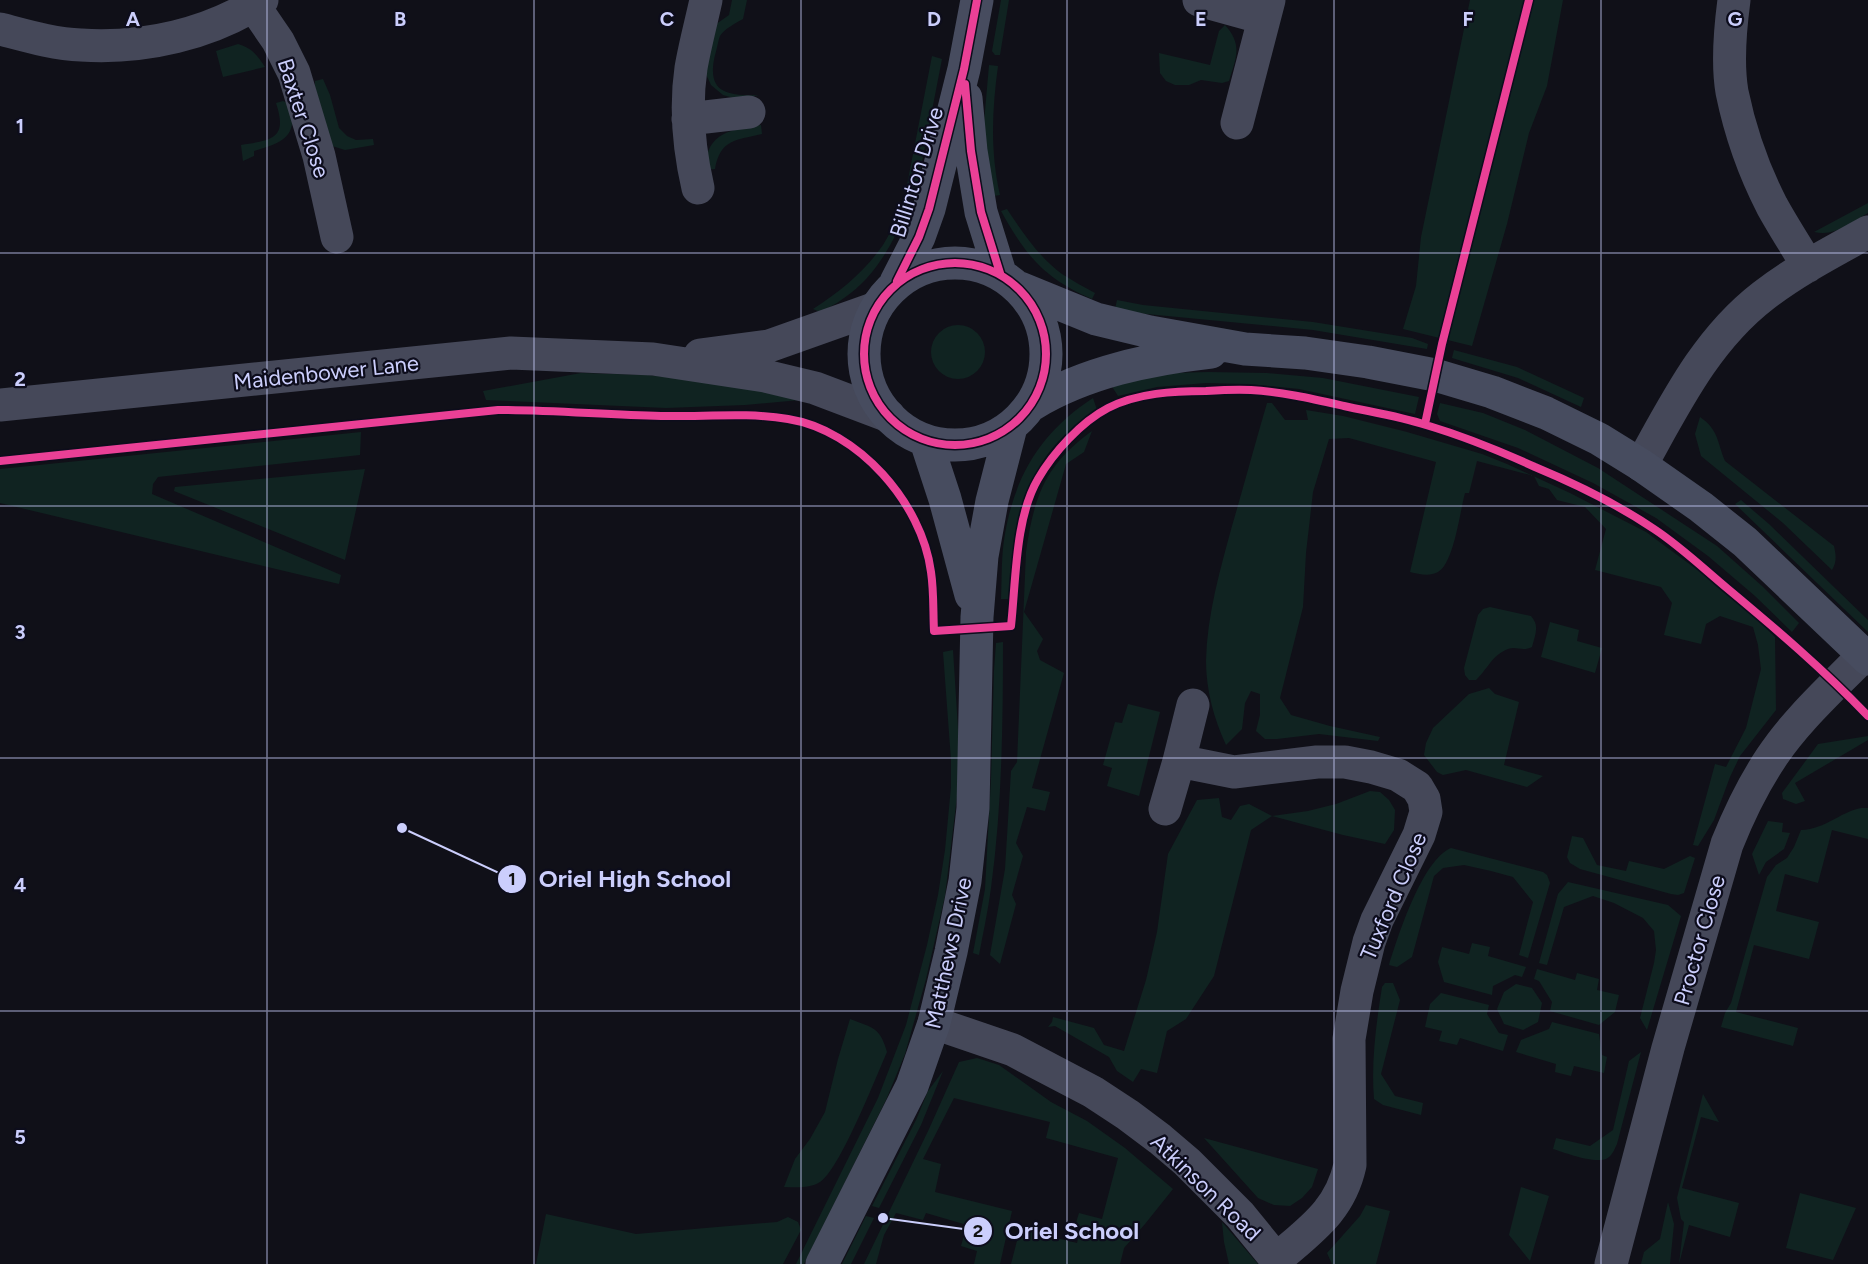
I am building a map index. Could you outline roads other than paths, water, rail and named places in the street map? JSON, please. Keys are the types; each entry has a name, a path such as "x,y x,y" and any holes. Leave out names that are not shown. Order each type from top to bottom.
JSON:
{"street":[{"path":"698,188 690,155 688,119 691,68 706,0"},
{"name":"Billinton Drive","path":"896,282 919,237 929,209 964,69 977,0"},
{"path":"1199,0 1266,9 1237,123"},
{"path":"1734,0 1730,55 1732,91 1739,121 1748,151 1772,205 1808,266"},
{"path":"0,29 39,39 81,45 154,42 186,35 258,3"},
{"name":"Baxter Close","path":"258,3 294,73 319,156 337,237"},
{"name":"Billinton Drive","path":"964,69 970,152 981,212 1010,281"},
{"path":"688,119 749,112"},
{"path":"1641,465 1684,388 1725,332 1762,297 1808,266 1868,232"},
{"path":"1245,349 1181,355 1122,367 1049,394 984,442 945,444 926,441 899,427 879,406 862,367 869,321 883,296 896,282 915,270 932,265 955,263 1010,281 1096,319 1150,332 1245,349 1305,353 1368,362 1435,375 1492,392 1546,413 1599,439 1641,465 1701,507 1745,542 1866,657"},
{"path":"1010,281 1038,314 1047,344 1045,375 1022,415"},
{"name":"Maidenbower Lane","path":"0,405 511,353 653,358 720,353 769,346 876,308"},
{"name":"Maidenbower Lane","path":"653,358 765,376 815,388 889,416"},
{"name":"Matthews Drive","path":"822,1264 912,1086 934,1023 951,952 965,881 973,808 977,617 982,556 992,501 1022,415"},
{"name":"Matthews Drive","path":"926,441 961,555 977,617"},
{"name":"Proctor Close","path":"1611,1264 1668,1048 1726,844 1737,817 1772,757 1797,725 1866,657"},
{"path":"1165,809 1193,705"},
{"name":"Tuxford Close","path":"1179,761 1234,772 1331,761 1359,764 1408,780 1417,787 1424,799 1426,812 1419,835 1377,920 1356,992 1349,1039 1350,1165 1347,1177 1338,1199 1330,1210 1279,1262"},
{"name":"Atkinson Road","path":"934,1023 1013,1050 1093,1092 1128,1115 1187,1162 1240,1215 1279,1262"}],"place":[{"name":"Oriel High School","path":"402,828"},
{"name":"Oriel School","path":"883,1218"}]}
